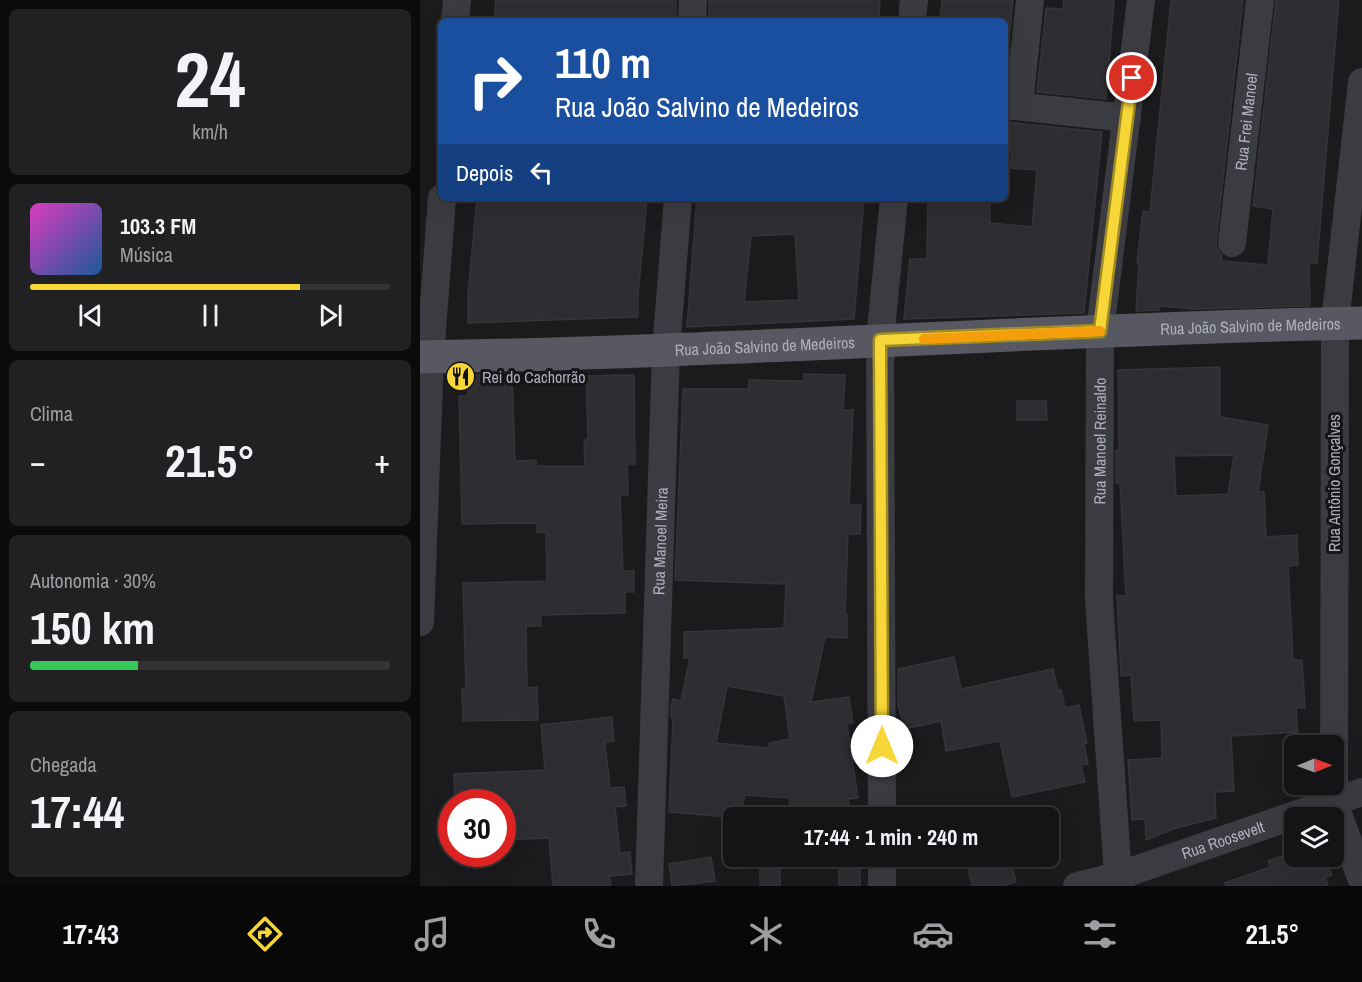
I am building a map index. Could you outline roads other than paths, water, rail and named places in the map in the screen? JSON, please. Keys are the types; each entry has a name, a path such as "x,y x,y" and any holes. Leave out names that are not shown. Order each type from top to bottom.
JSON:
{"main road":[{"name":"Rua João Salvino de Medeiros","path":"425,357 666,350 1100,331 1348,323"}],"street":[{"path":"455,18 457,0"},
{"path":"692,18 693,0"},
{"path":"912,18 914,0"},
{"path":"1030,0 1012,105 1127,118"},
{"name":"Rua Manoel Reinaldo","path":"1120,881 1099,600 1100,331 1141,0"},
{"name":"Rua Frei Manoel","path":"1232,243 1260,0"},
{"name":"Rua Antônio Gonçalves","path":"1362,82 1348,323 1334,802 1362,880"},
{"path":"420,622 425,357 442,201"},
{"name":"Rua Manoel Meira","path":"649,886 666,350 678,201"},
{"path":"882,807 880,340 894,201"},
{"name":"Rua Roosevelt","path":"1077,886 1120,881 1362,792"},
{"path":"882,867 882,886"}],"place":[{"name":"Rei do Cachorrão","path":"461,377"}]}
